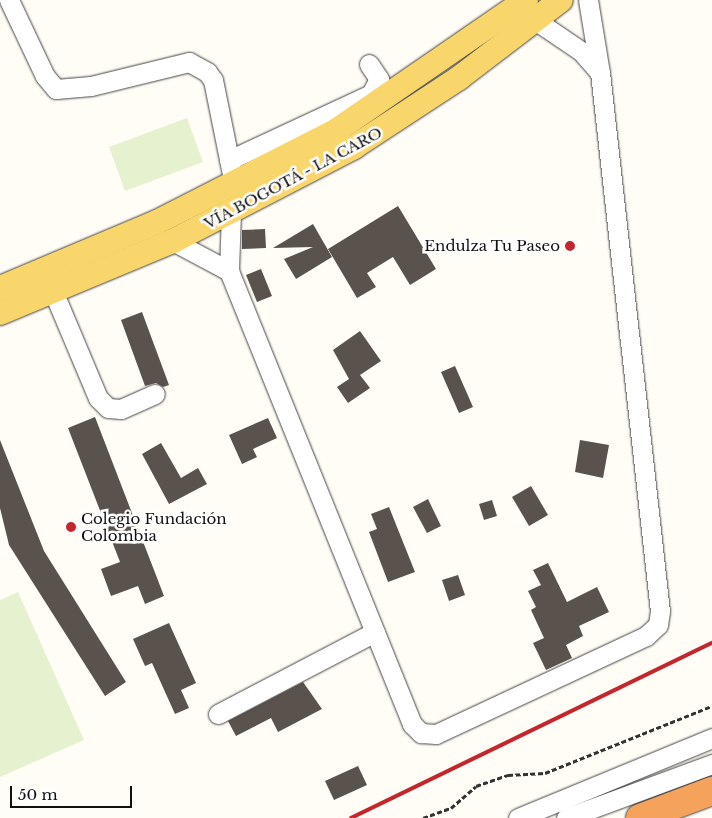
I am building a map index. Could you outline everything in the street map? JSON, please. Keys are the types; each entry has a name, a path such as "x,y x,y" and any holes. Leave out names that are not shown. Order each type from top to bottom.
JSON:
{"highway":[{"path":"640,818 712,791"}],"main road":[{"name":"VÍA BOGOTÁ - LA CARO","path":"0,288 157,222 234,184 379,105 531,10 561,0"},
{"name":"VÍA BOGOTÁ - LA CARO","path":"0,313 173,241 231,213 403,118 531,10"}],"street":[{"path":"8,0 44,76 56,89 82,88 189,62 207,72 213,80 234,184"},
{"path":"231,213 229,271 412,724 422,734 436,734 646,636 658,625 660,611 600,73 588,0"},
{"path":"531,10 581,51 600,73"},
{"path":"229,160 371,94 379,79 369,64"},
{"path":"173,241 229,271"},
{"path":"53,291 98,398 108,408 121,409 155,394"},
{"path":"218,714 375,632"},
{"path":"518,818 712,738"},
{"path":"566,818 712,764"}],"path":[{"path":"423,818 451,808 476,786 508,775 545,773 712,706"}],"green space":[{"path":"187,118 203,162 125,191 109,147"},
{"path":"18,592 84,740 0,777 0,600"}],"building":[{"path":"398,206 436,269 410,285 393,257 367,273 376,287 357,298 328,249"},
{"path":"313,224 332,257 296,279 284,259 313,247 273,248"},
{"path":"265,229 266,248 242,249 242,230"},
{"path":"261,269 272,296 257,302 246,275"},
{"path":"142,312 169,385 163,387 156,383 145,386 121,320"},
{"path":"360,331 381,361 360,375 370,388 348,403 337,387 349,379 333,350"},
{"path":"455,366 473,407 459,413 441,372"},
{"path":"95,417 164,596 145,604 138,586 111,596 101,569 120,562 68,428"},
{"path":"268,418 277,438 253,449 257,457 242,464 229,435"},
{"path":"0,440 44,551 126,682 105,696 9,545 0,508"},
{"path":"580,440 609,445 603,478 575,472"},
{"path":"161,443 181,478 198,468 207,484 169,504 142,454"},
{"path":"531,486 548,515 529,526 512,497"},
{"path":"428,499 441,526 427,533 413,507"},
{"path":"492,500 497,516 484,520 479,504"},
{"path":"389,507 415,572 388,582 369,532 377,529 371,514"},
{"path":"548,563 567,602 597,587 609,612 579,626 583,636 566,645 572,658 546,670 533,643 544,638 531,610 536,607 528,591 541,585 533,570"},
{"path":"458,575 465,595 449,601 442,580"},
{"path":"169,623 196,683 181,690 189,708 175,714 152,663 145,666 133,639"},
{"path":"303,682 322,709 278,732 271,718 236,736 228,721"},
{"path":"358,766 367,785 334,800 325,781"}],"railway":[{"path":"351,818 712,643"}],"place":[{"name":"Endulza Tu Paseo","path":"570,246"},
{"name":"Colegio Fundación Colombia","path":"71,527"}]}
